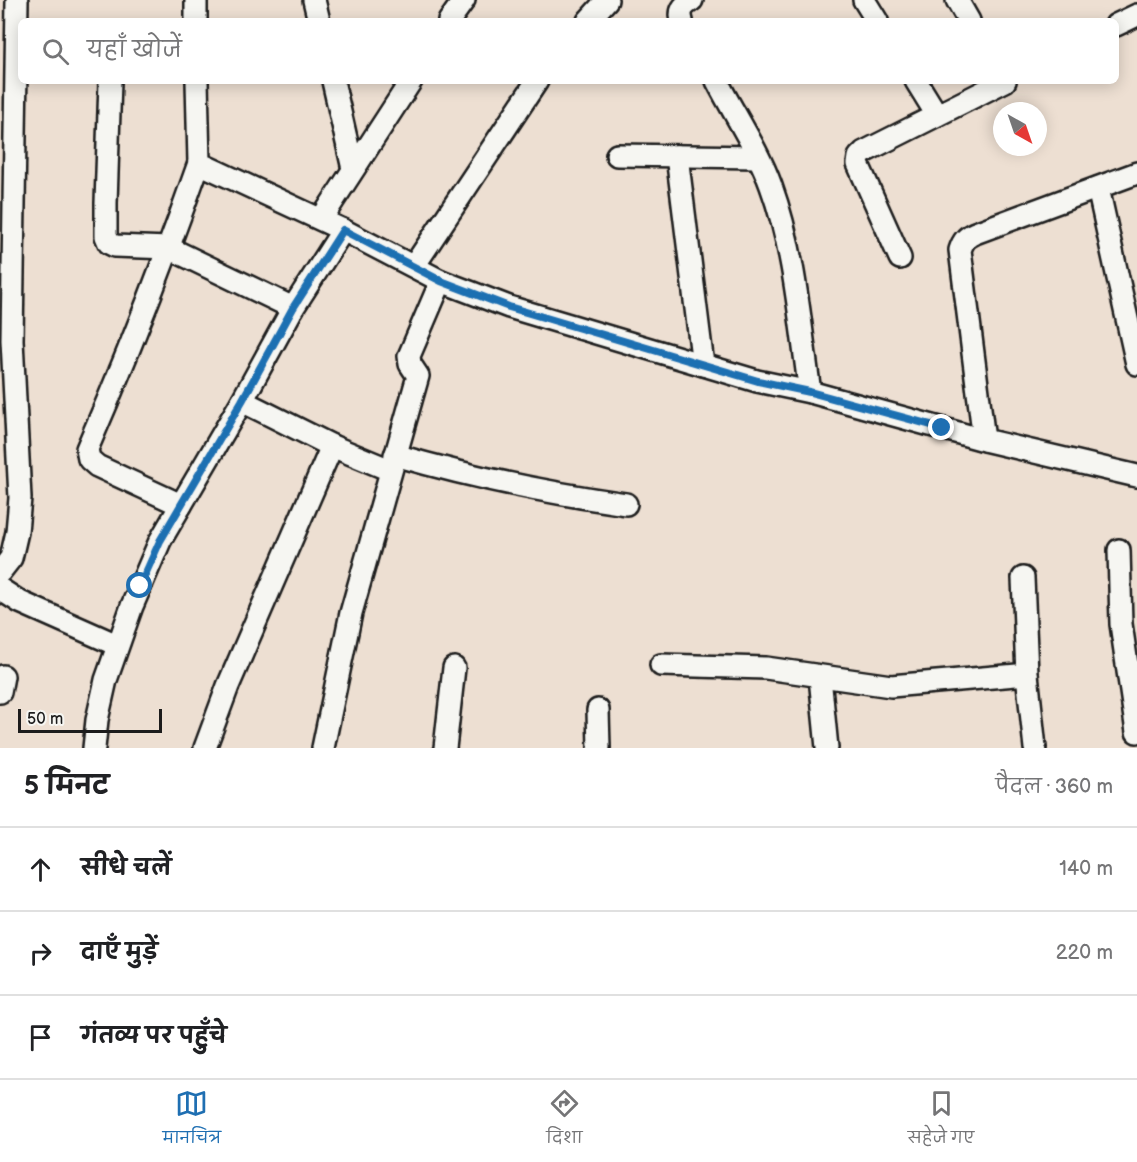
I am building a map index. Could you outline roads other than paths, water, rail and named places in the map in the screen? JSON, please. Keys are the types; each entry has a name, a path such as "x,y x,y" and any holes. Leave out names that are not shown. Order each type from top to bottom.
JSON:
{"street":[{"path":"0,572 11,558 17,532 20,498 6,340 17,0"},
{"path":"196,0 196,18"},
{"path":"314,0 318,18"},
{"path":"451,18 464,0"},
{"path":"591,18 607,0"},
{"path":"681,18 681,9 692,0"},
{"path":"864,0 875,18"},
{"path":"957,0 967,18"},
{"path":"1119,24 1137,15"},
{"path":"110,84 106,203 106,236 109,243 115,246 169,248 293,308"},
{"path":"181,505 97,466 89,459 87,449 125,361 199,163 197,84"},
{"path":"334,84 353,169"},
{"path":"322,218 409,84"},
{"path":"414,266 535,84"},
{"path":"719,84 758,157 779,209 790,260 810,392"},
{"path":"918,84 937,115"},
{"path":"900,258 858,164 858,157 999,84"},
{"path":"617,155 758,157"},
{"path":"677,156 703,365"},
{"path":"199,163 322,218 441,281 509,307 758,381 810,392 984,440 1137,476"},
{"path":"984,440 960,250 962,242 975,232 1137,173"},
{"path":"1098,188 1137,364"},
{"path":"94,748 97,720 106,680 117,645 156,550 293,308 343,230"},
{"path":"323,748 351,613 417,376 410,364 409,356 441,281"},
{"path":"242,401 332,446 392,463 480,477 569,496 626,504"},
{"path":"205,748 228,686 332,446"},
{"path":"1119,550 1121,624 1137,732"},
{"path":"1023,578 1027,674 1035,748"},
{"path":"0,589 20,602 117,645"},
{"path":"661,665 766,668 891,686 1027,674"},
{"path":"445,748 454,668"},
{"path":"820,677 827,748"},
{"path":"598,710 599,748"}]}
